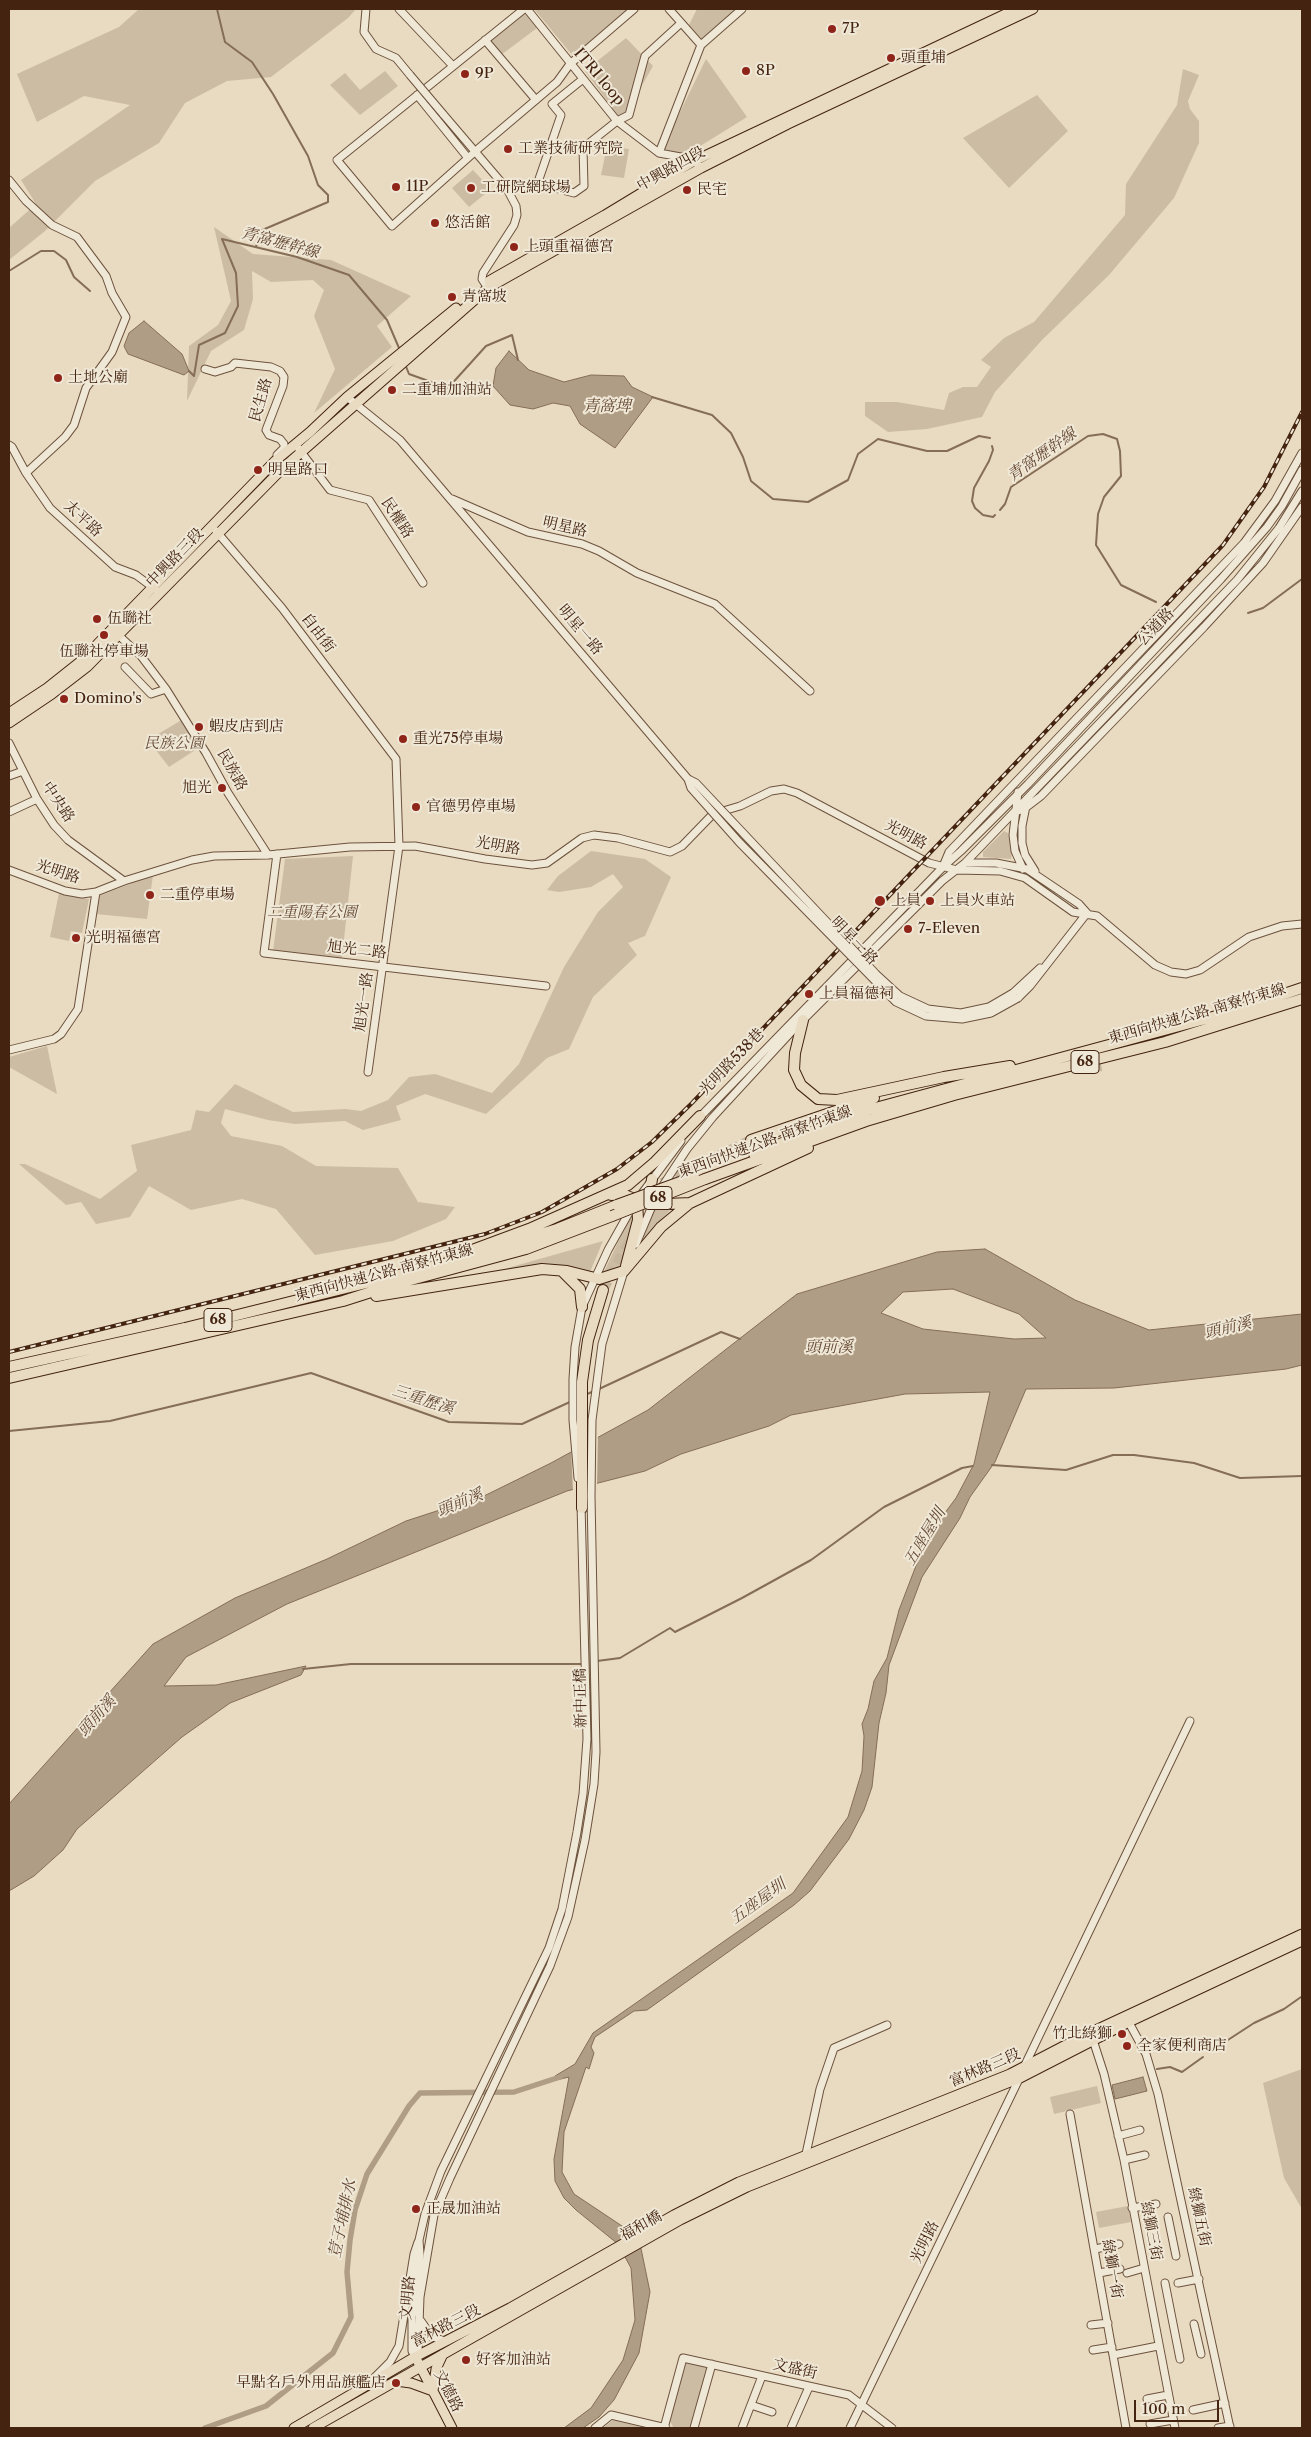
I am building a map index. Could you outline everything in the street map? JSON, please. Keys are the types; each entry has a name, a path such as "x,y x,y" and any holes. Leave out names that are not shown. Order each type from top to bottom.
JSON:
{"highway":[{"name":"東西向快速公路 南寮竹東線","path":"9,1378 343,1301 396,1284 526,1249 612,1216 868,1110 1231,1012 1302,988"},
{"name":"東西向快速公路 南寮竹東線","path":"9,1367 185,1328 503,1248 617,1205 866,1121 954,1095 1165,1042 1302,999"},
{"path":"803,1020 795,1053 794,1070 801,1085 812,1096 825,1100 837,1100 944,1077 1056,1059"},
{"path":"750,1140 910,1085"},
{"path":"425,1267 529,1229 628,1185 648,1168 700,1116"},
{"path":"343,1301 542,1269 562,1270 595,1278 624,1272 661,1227 690,1203 866,1121"},
{"path":"652,1179 650,1192 655,1198 667,1204 690,1203"},
{"path":"604,1196 622,1194 637,1200 638,1220 624,1272"},
{"path":"562,1270 580,1289 582,1307"},
{"path":"582,1508 582,1382 588,1340 602,1290"}],"main road":[{"name":"中興路四段","path":"347,396 486,286 698,164 1016,9"},
{"name":"中興路四段","path":"698,164 1033,9"},
{"name":"中興路四段","path":"355,405 486,286"},
{"name":"中興路三段","path":"9,723 52,694 87,666 156,590 216,530 282,469 298,448 347,396"},
{"name":"中興路三段","path":"216,530 275,461 298,448 355,405"},
{"name":"中興路三段","path":"9,713 47,688 116,633"},
{"name":"富林路三段","path":"677,2218 792,2168 1020,2078 1127,2020 1302,1934"},
{"name":"富林路三段","path":"677,2218 739,2182 1024,2067 1302,1941"},
{"name":"福和橋","path":"614,2253 677,2218"},
{"name":"富林路三段","path":"314,2428 443,2354 499,2318 614,2253"},
{"name":"富林路三段","path":"294,2428 415,2357 499,2318"},
{"path":"396,2380 433,2391 436,2369 443,2354"},
{"name":"文德路","path":"415,2357 452,2428"}],"street":[{"path":"366,9 364,32 376,49 396,58 507,189 516,206 517,215 514,225 483,272 486,286"},
{"path":"399,9 452,66"},
{"path":"526,9 452,66 337,160 392,226 474,152 557,82 570,64 634,9"},
{"name":"ITRI loop","path":"526,9 617,121 659,153 698,164"},
{"path":"669,9 680,24 701,45"},
{"path":"659,153 697,61 701,45 742,9"},
{"path":"582,79 552,104 561,115 539,179 540,184 574,193 580,191 584,186 583,148 617,121 629,115 645,56 680,24"},
{"path":"485,40 536,100"},
{"path":"417,95 468,158"},
{"path":"9,180 26,201 52,225 77,237 106,276 112,293 126,317 112,352 86,388 74,425 65,437 26,473"},
{"name":"民生路","path":"205,369 216,372 231,367 235,363 271,367 280,371 284,378 283,386 266,430 269,435 280,439 284,444 284,448 275,461"},
{"name":"明星路","path":"347,396 355,405 400,440 451,499 528,532 582,544 599,551 637,573 715,604 810,691"},
{"name":"太平路","path":"9,445 50,508 115,567 136,574 156,590"},
{"name":"民權路","path":"298,448 330,490 369,500 423,583"},
{"name":"公道路","path":"943,866 949,852 1244,543 1275,501 1302,452"},
{"path":"275,461 282,469"},
{"name":"公道路","path":"943,866 961,851 1018,793 1248,549 1282,506 1302,470"},
{"name":"公道路","path":"961,866 1237,580 1279,528 1302,491"},
{"name":"明星一路","path":"451,499 688,779 691,788 739,842 896,1002 926,1016 962,1019 991,1013 1030,986 1087,913"},
{"path":"1293,507 1301,510"},
{"name":"公道路","path":"1014,812 1024,809 1078,758 1244,585 1286,533 1301,510"},
{"name":"自由街","path":"216,530 282,608 396,759"},
{"name":"民族路","path":"116,633 141,656 166,689 206,753 228,793 268,855"},
{"path":"125,667 151,694 166,689"},
{"name":"中央路","path":"9,742 37,799 54,825 68,840 124,881"},
{"path":"1072,751 1078,758"},
{"name":"旭光一路","path":"368,1072 399,846 396,759"},
{"path":"9,776 23,771"},
{"name":"公道路","path":"1022,777 1014,812 1014,843 1021,866 1034,883"},
{"name":"光明路","path":"9,870 65,891 82,894 96,892 124,881 192,860 214,856 268,855 350,847 399,846 422,847 494,861 532,865 547,863 582,838 594,835 618,838 670,852 682,846 713,814 740,806 771,791 784,789 797,793 920,859 943,866 961,866 1018,875 1034,883 1073,912 1097,916 1155,964 1172,972 1186,974 1200,970 1249,937 1282,926 1302,924"},
{"name":"公道路","path":"1035,790 1024,809 1023,849 1030,864 1043,878"},
{"path":"9,812 37,799"},
{"name":"旭光二路","path":"277,854 264,953 546,986"},
{"name":"光明路","path":"943,866 961,866 988,862 1021,866 1043,878 1087,913"},
{"name":"光明路538巷","path":"582,1307 622,1222 700,1116 943,866"},
{"name":"光明路538巷","path":"624,1272 655,1198 673,1168 713,1117 803,1020 926,897 961,866"},
{"path":"9,1050 54,1039 61,1034 78,1009 96,892"},
{"name":"新中正橋","path":"484,2106 540,1988 559,1943 574,1893 590,1812 596,1752 591,1496 592,1420 602,1344 624,1272"},
{"name":"新中正橋","path":"475,2104 549,1948 562,1909 583,1794 587,1739 582,1508 573,1420 575,1347 582,1307"},
{"name":"光明路","path":"850,2428 1020,2078 1190,1720"},
{"name":"綠獅五街","path":"1127,2020 1146,2054 1158,2094 1230,2427"},
{"path":"806,2154 820,2090 834,2048 887,2025"},
{"name":"綠獅三街","path":"1093,2040 1104,2074 1124,2160 1175,2428"},
{"name":"文明路","path":"415,2357 412,2351 412,2317 420,2254 419,2240 425,2214 441,2171 475,2104"},
{"name":"文明路","path":"415,2357 418,2352 420,2297 434,2215 484,2106"},
{"name":"綠獅一街","path":"1070,2114 1126,2428"},
{"path":"1118,2136 1140,2130"},
{"path":"1124,2160 1145,2155"},
{"path":"1132,2208 1156,2204"},
{"path":"1168,2218 1176,2256"},
{"path":"370,2383 390,2362 399,2346 414,2254 419,2240"},
{"path":"1095,2249 1119,2244"},
{"path":"1099,2273 1120,2268"},
{"path":"1127,2273 1144,2268"},
{"path":"1178,2283 1199,2279"},
{"path":"1165,2283 1180,2359"},
{"path":"420,2318 432,2337 446,2341"},
{"path":"1091,2325 1108,2323"},
{"path":"1194,2324 1201,2354"},
{"path":"1113,2355 1149,2350 1158,2346"},
{"path":"1093,2350 1112,2347"},
{"name":"文盛街","path":"665,2428 683,2358 849,2395 892,2428"},
{"path":"694,2428 712,2364"},
{"path":"744,2427 750,2405 762,2376"},
{"path":"791,2428 809,2387"},
{"path":"1148,2399 1168,2395"},
{"path":"1193,2410 1225,2403"},
{"path":"750,2405 772,2412"},
{"path":"595,2428 611,2415 665,2428"},
{"path":"1150,2424 1173,2420"},
{"path":"1218,2428 1230,2427"}],"green space":[{"path":"139,9 356,9 348,18 271,77 227,81 185,103 159,143 95,181 45,231 9,260 9,228 36,204 21,180 130,105 84,96 37,122 17,74 119,27"},
{"path":"534,9 641,9 578,62"},
{"path":"697,9 744,9 705,42 689,25"},
{"path":"524,12 537,28 501,55 490,40"},
{"path":"626,38 653,66 622,121 585,71"},
{"path":"706,59 747,117 681,158 660,153"},
{"path":"1183,69 1199,75 1188,101 1190,109 1199,121 1199,143 1174,198 1109,275 1042,340 995,392 982,417 927,429 888,432 865,416 865,402 897,402 944,410 949,393 963,387 977,387 991,367 981,360 1004,338 1034,322 1125,215 1126,184 1177,105"},
{"path":"385,71 398,86 360,115 330,85 345,73 360,90"},
{"path":"1037,95 1068,131 1009,188 963,138"},
{"path":"607,146 629,149 624,178 601,175"},
{"name":"工研院網球場","path":"473,170 491,189 469,207 452,188"},
{"path":"214,227 253,254 331,260 411,296 377,326 392,347 314,413 335,369 314,316 324,290 313,280 271,282 252,271 253,299 244,330 211,351 187,401 189,346 218,325 231,301"},
{"name":"民族公園","path":"185,718 203,745 169,767 148,740"},
{"path":"1004,831 1008,833 1012,854 1011,859 983,857 983,852"},
{"path":"591,851 645,859 671,877 645,936 628,943 637,955 593,997 569,1049 547,1058 486,1114 425,1094 396,1106 401,1120 363,1130 345,1121 295,1124 268,1120 225,1109 221,1123 231,1136 282,1146 316,1166 398,1168 418,1202 455,1207 446,1219 393,1241 315,1255 276,1209 242,1199 191,1210 149,1186 130,1217 96,1224 81,1202 66,1205 19,1164 25,1164 100,1199 137,1171 131,1145 191,1130 196,1110 209,1112 235,1084 293,1112 345,1109 361,1111 388,1100 409,1077 435,1074 492,1093 519,1064 564,967 598,912 623,887 613,874 591,887 559,892 547,890 558,876"},
{"name":"二重陽春公園","path":"353,856 342,958 273,951 285,859"},
{"path":"153,875 147,919 96,914 99,896"},
{"path":"59,893 89,899 82,933 71,931 69,941 50,937"},
{"path":"47,1046 57,1094 9,1067 9,1057"},
{"path":"636,1204 634,1222 620,1268 603,1274"},
{"path":"656,1205 671,1209 642,1242"},
{"path":"603,1241 590,1272 490,1273"},
{"path":"1302,2069 1302,2209 1284,2178 1263,2083"},
{"path":"1097,2086 1101,2103 1054,2114 1050,2097"},
{"path":"1128,2206 1131,2222 1099,2228 1096,2212"},
{"path":"689,2361 704,2365 708,2370 692,2427 673,2427 670,2421 684,2364"},
{"path":"613,2420 645,2428 603,2428"}],"water":[{"path":"144,321 182,354 189,371 184,375 128,354 124,346 129,333"},
{"name":"青窩埤","path":"509,351 529,370 564,382 591,375 624,376 632,387 653,397 615,448 580,424 570,406 553,403 533,409 510,405 493,386 496,368"},
{"name":"頭前溪","path":"985,1249 1075,1300 1149,1330 1302,1314 1302,1365 1286,1369 1114,1388 1026,1389 995,1462 970,1497 960,1518 922,1577 889,1665 886,1693 879,1723 872,1787 864,1810 849,1839 810,1891 794,1905 647,2010 634,2011 595,2037 591,2047 594,2053 589,2069 586,2067 564,2132 562,2172 574,2194 622,2226 638,2234 650,2292 639,2353 614,2400 599,2417 583,2428 564,2428 591,2408 623,2360 635,2320 631,2268 618,2244 564,2198 555,2181 554,2159 569,2077 552,2081 555,2076 575,2064 593,2033 793,1893 848,1817 862,1771 864,1736 862,1724 868,1709 874,1681 887,1658 899,1610 927,1537 956,1498 974,1464 990,1392 905,1394 791,1415 769,1426 681,1454 645,1471 567,1491 287,1604 186,1657 164,1686 216,1685 306,1666 301,1675 230,1703 182,1737 77,1829 63,1850 34,1876 9,1891 9,1804 153,1644 235,1598 327,1559 406,1521 486,1495 551,1463 648,1410 797,1294 937,1252","holes":["953,1289 1019,1314 1046,1338 1014,1339 923,1329 881,1313 903,1292"]},
{"path":"1143,2077 1147,2091 1115,2099 1112,2085"}],"pier":[{"path":"598,1434 597,1486 573,1492 571,1449"}],"waterway":[{"path":"217,9 225,42 252,62 273,94 308,156 318,185 328,195 328,202 260,231 256,247"},
{"name":"青窩壢幹線","path":"189,371 194,376 199,345 225,333 238,306 236,273 222,239 297,257 349,275 387,320 399,348"},
{"path":"9,271 41,251 54,251 66,260 74,277 90,291"},
{"name":"青窩壢幹線","path":"405,364 409,374 448,388 486,346 512,335 518,360"},
{"name":"青窩壢幹線","path":"652,397 712,415 731,433 743,457 751,481 773,499 808,502 848,480 858,454 878,439 927,451 947,451 979,436 990,438"},
{"name":"青窩壢幹線","path":"1000,510 1005,504 1011,487 1088,436 1103,434 1117,439 1120,451 1121,476 1104,497 1098,514 1096,545 1121,585 1156,602"},
{"name":"青窩壢幹線","path":"992,446 993,450 989,461 974,488 972,501 975,508 983,515 993,517 995,515"},
{"name":"青窩壢幹線","path":"1248,613 1263,608 1302,579"},
{"name":"三重歷溪","path":"599,1389 721,1332 740,1339"},
{"name":"三重歷溪","path":"9,1431 110,1421 311,1373 449,1422 522,1424 572,1401"},
{"name":"三重歷溪","path":"585,1395 594,1391"},
{"path":"992,1465 1066,1470 1113,1455 1134,1455 1194,1463 1240,1478 1302,1476"},
{"path":"597,1661 620,1658 670,1628 675,1632 742,1598 811,1560 884,1507 962,1468 973,1466"},
{"path":"303,1669 351,1664 583,1664"},
{"path":"1211,2051 1254,2023 1284,2009 1301,1997"},
{"path":"1157,2069 1170,2067 1182,2072 1203,2057"},
{"name":"荳子埔排水","path":"205,2428 266,2406 333,2353 351,2317 347,2272 350,2240 355,2210 367,2174 409,2106 420,2093 514,2092 560,2077"}],"tunnel":[{"path":"1094,1044 1099,1073"},
{"path":"662,1183 751,1140"},
{"path":"603,1290 654,1195"}],"railway":[{"path":"9,1352 485,1234 542,1212 617,1169 652,1142 692,1103 1223,545 1264,487 1302,412"}],"place":[{"name":"7P","path":"832,29"},
{"name":"頭重埔","path":"891,58"},
{"name":"8P","path":"746,71"},
{"name":"9P","path":"465,74"},
{"name":"工業技術研究院","path":"508,149"},
{"name":"11P","path":"396,187"},
{"name":"工研院網球場","path":"471,188"},
{"name":"民宅","path":"687,190"},
{"name":"悠活館","path":"435,223"},
{"name":"上頭重福德宮","path":"514,247"},
{"name":"青窩坡","path":"452,297"},
{"name":"土地公廟","path":"58,378"},
{"name":"二重埔加油站","path":"392,390"},
{"name":"明星路口","path":"258,470"},
{"name":"伍聯社","path":"97,619"},
{"name":"伍聯社停車場","path":"104,635"},
{"name":"Domino's","path":"64,699"},
{"name":"蝦皮店到店","path":"199,727"},
{"name":"重光75停車場","path":"403,739"},
{"name":"旭光","path":"222,788"},
{"name":"官德男停車場","path":"416,807"},
{"name":"二重停車場","path":"150,895"},
{"name":"上員","path":"880,901"},
{"name":"上員火車站","path":"930,901"},
{"name":"7-Eleven","path":"908,929"},
{"name":"光明福德宮","path":"76,938"},
{"name":"上員福德祠","path":"809,994"},
{"name":"竹北綠獅","path":"1122,2034"},
{"name":"全家便利商店","path":"1127,2046"},
{"name":"正晟加油站","path":"416,2209"},
{"name":"好客加油站","path":"466,2360"},
{"name":"早點名戶外用品旗艦店","path":"396,2383"}],"water label":[{"name":"五座屋圳","path":"925,1537"},
{"name":"五座屋圳","path":"758,1902"}]}
